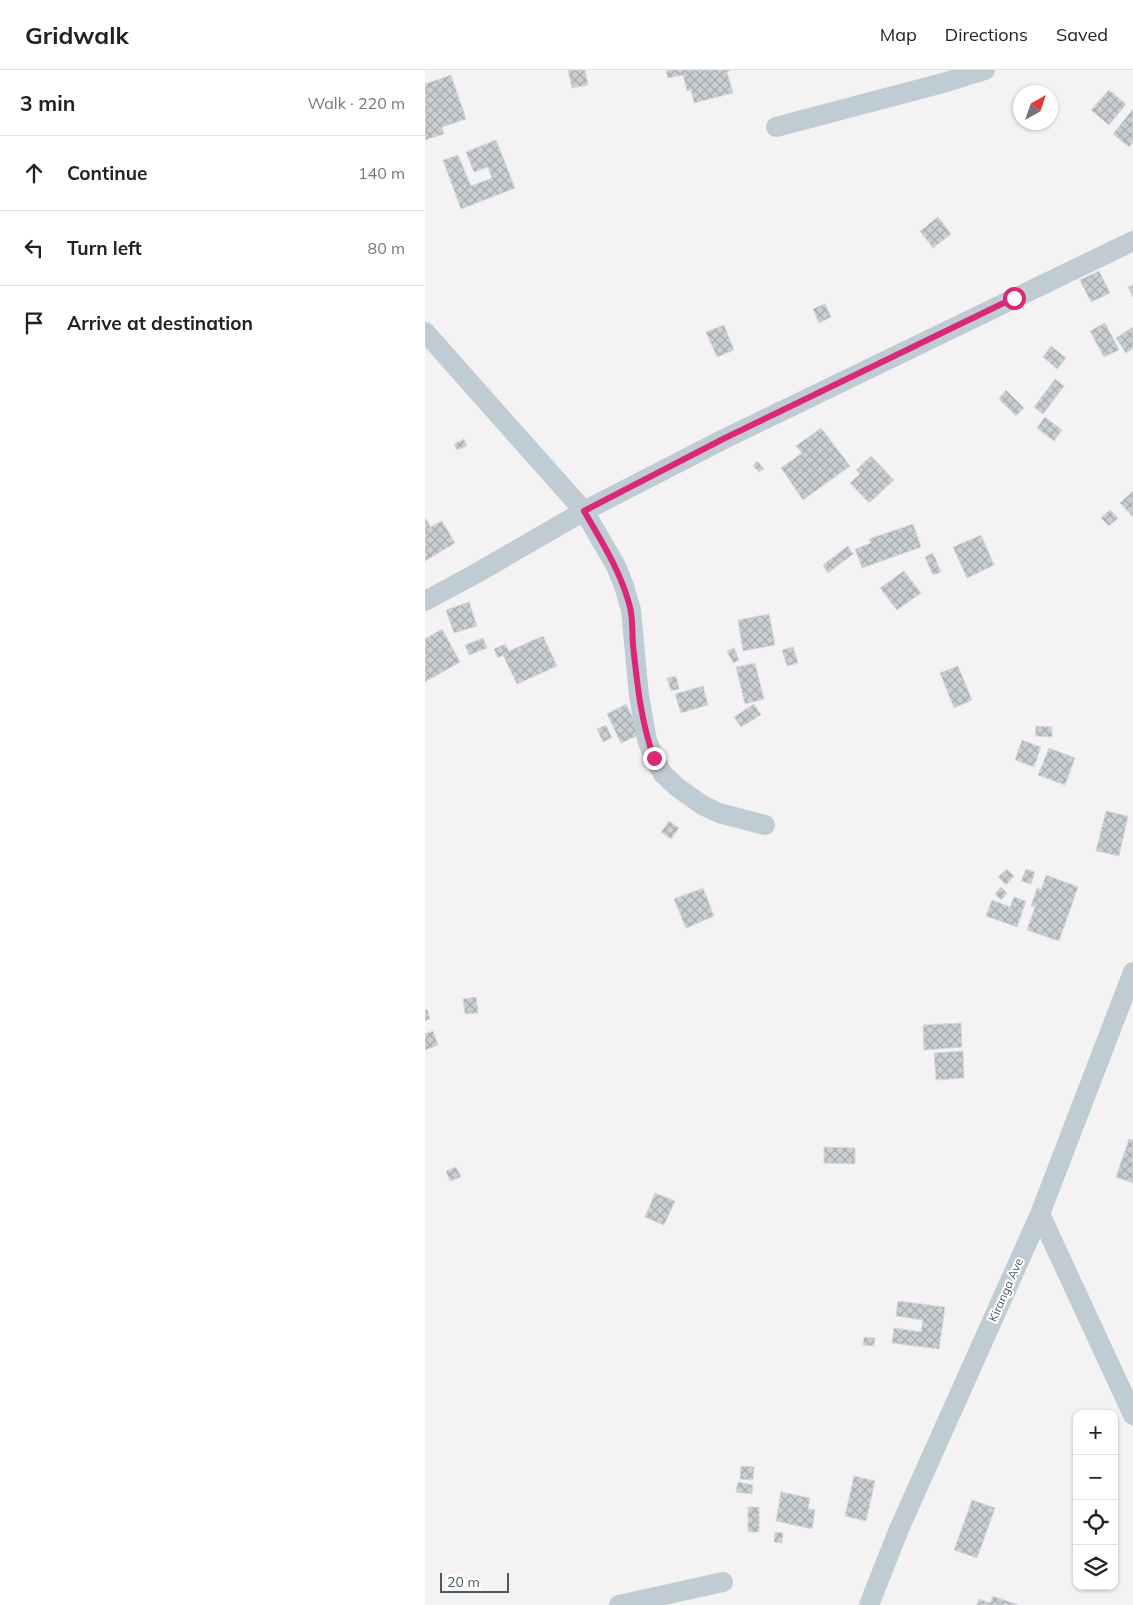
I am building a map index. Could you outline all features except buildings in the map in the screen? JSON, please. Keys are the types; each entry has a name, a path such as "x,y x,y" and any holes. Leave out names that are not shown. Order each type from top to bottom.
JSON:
{"street":[{"path":"776,127 985,70"},
{"path":"425,601 584,511 723,439 1133,241"},
{"path":"425,332 584,511 616,566 631,610 639,696 647,740 663,774 677,788 702,805 719,813 765,825"},
{"name":"Kiranga Ave","path":"869,1605 899,1528 1040,1214 1133,972"},
{"path":"1040,1214 1133,1415"},
{"path":"619,1605 723,1582"}],"route":[{"path":"654,758 647,740 642,716 633,644 631,610 616,566 584,511 723,439 1014,298"}]}
